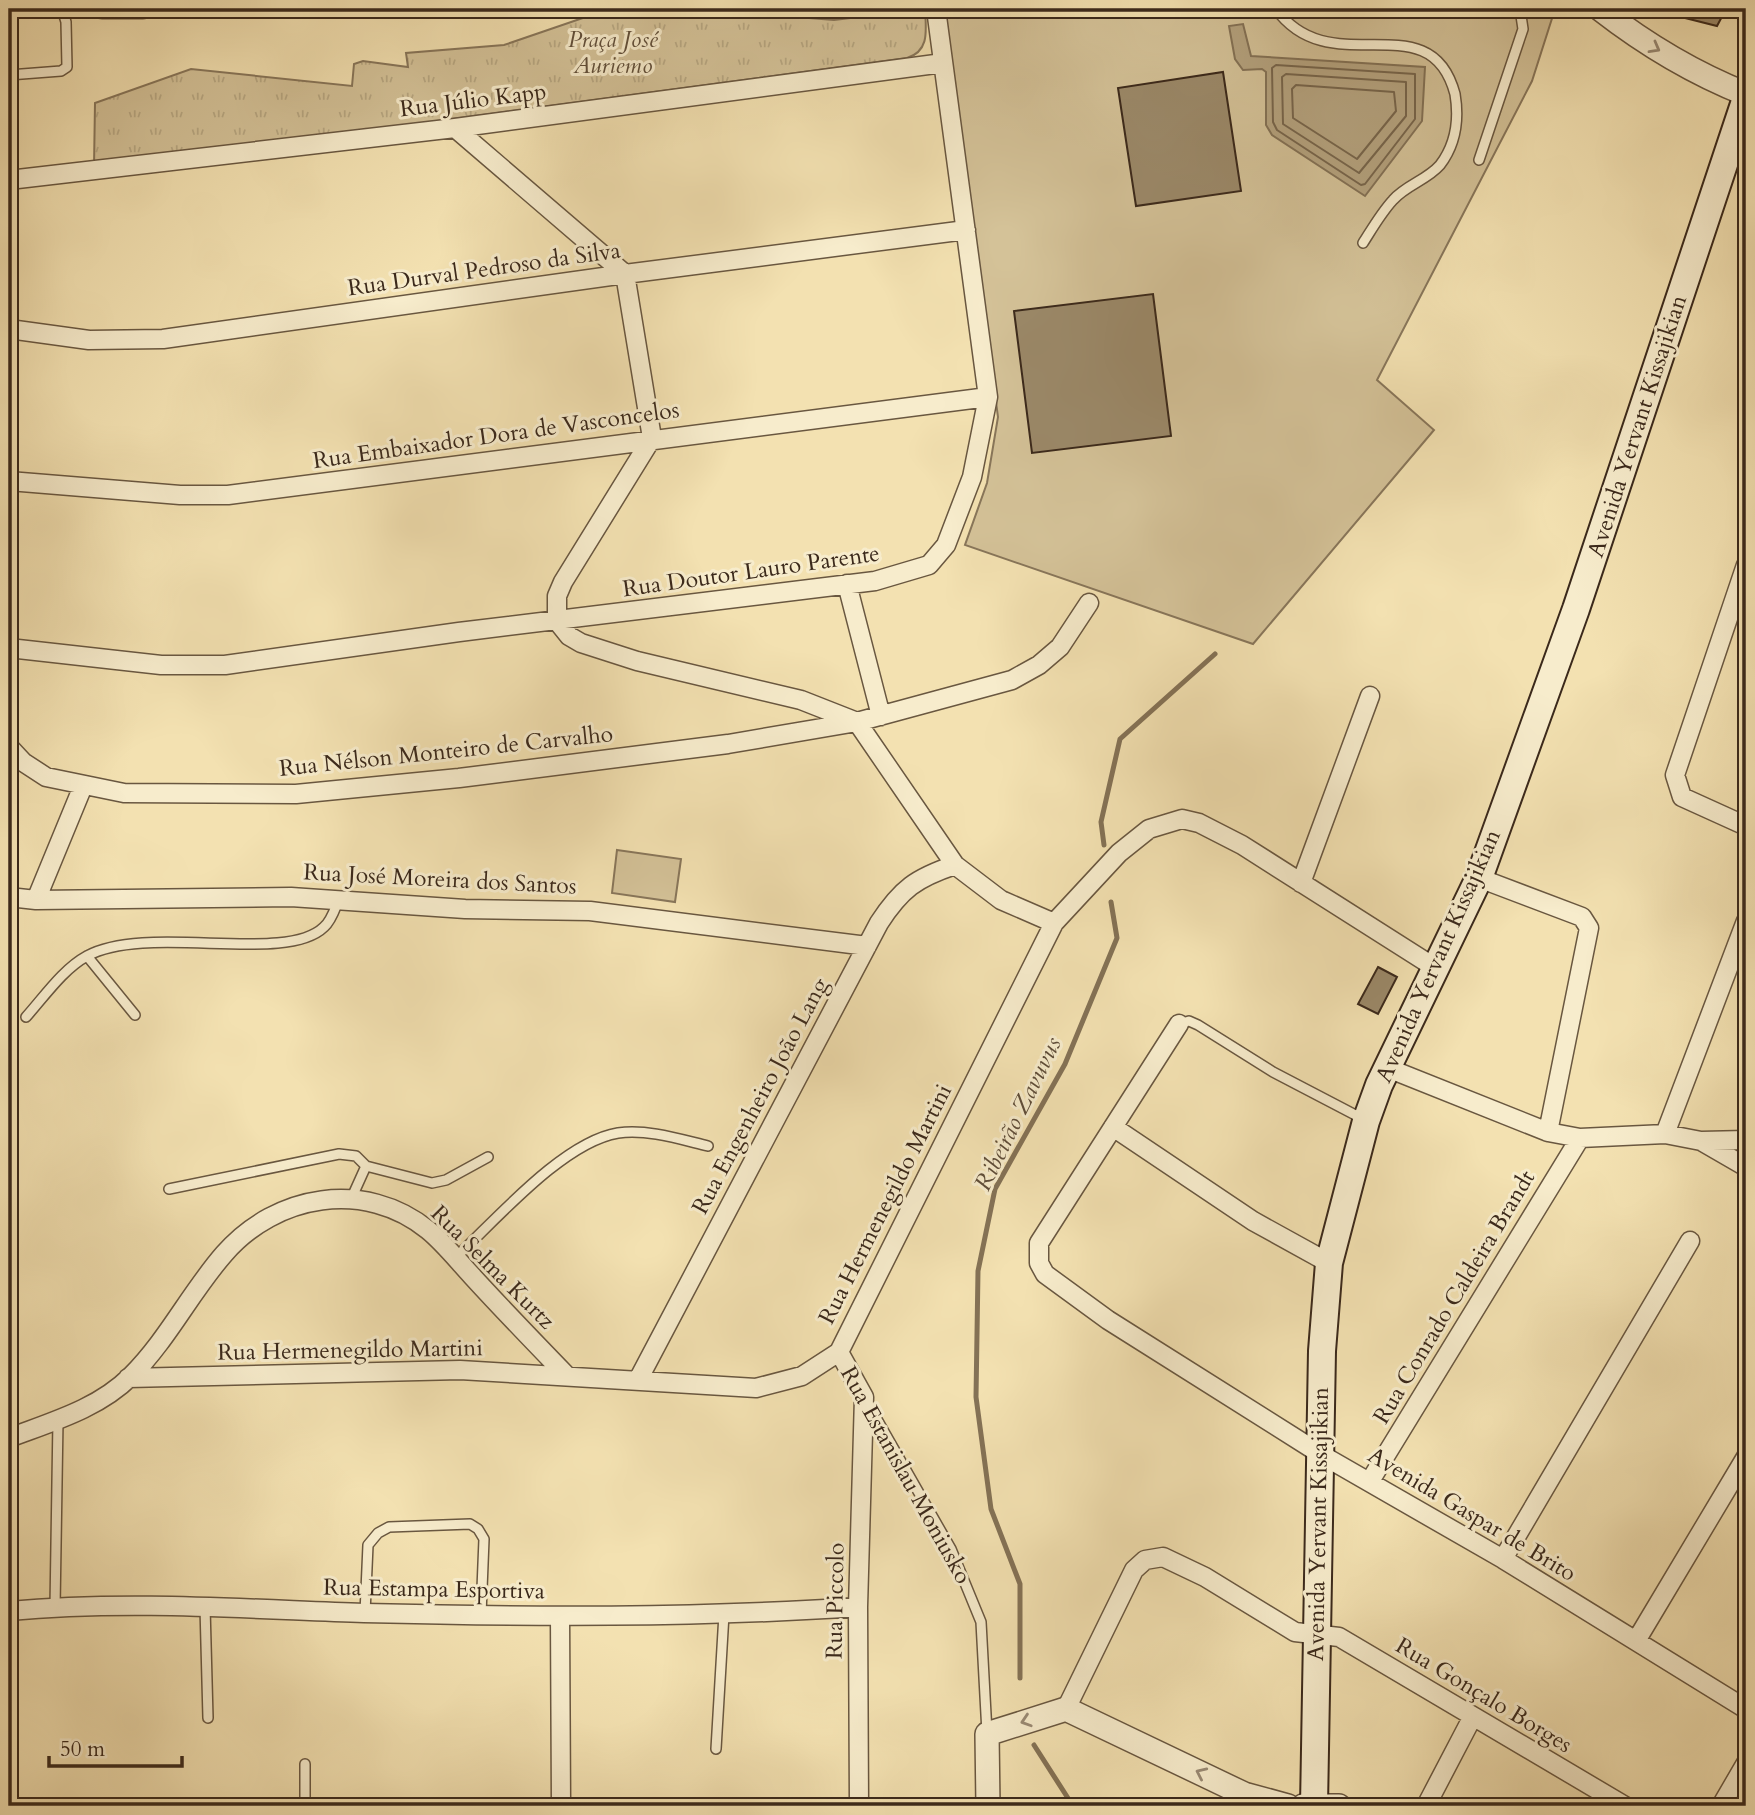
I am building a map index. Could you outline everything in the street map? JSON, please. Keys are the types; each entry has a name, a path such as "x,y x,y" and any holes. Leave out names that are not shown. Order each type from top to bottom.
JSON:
{"main road":[{"name":"Avenida Yervant Kissajikian","path":"1314,1806 1322,1351 1329,1263 1366,1121 1385,1067 1479,878 1576,609 1746,96"}],"street":[{"path":"102,9 143,9"},
{"name":"Rua Doutor Lauro Parente","path":"9,648 161,665 225,665 846,584 907,573 929,565 939,555 972,477 988,397 936,9"},
{"path":"1600,9 1637,38 1746,96"},
{"name":"Rua Júlio Kapp","path":"9,180 455,128 943,62"},
{"path":"455,128 625,274 652,438 568,572 557,596 556,621 569,636 581,643 637,661 802,700 857,722 955,865 1001,900 1054,923"},
{"name":"Rua Durval Pedroso da Silva","path":"9,329 89,340 163,339 625,274 966,230"},
{"name":"Rua Embaixador Dora de Vasconcelos","path":"9,481 180,495 228,495 652,438 988,397"},
{"path":"1746,565 1675,775 1682,797 1746,826"},
{"path":"846,584 881,716"},
{"name":"Rua Nélson Monteiro de Carvalho","path":"9,747 23,762 46,777 124,793 296,794 458,778 728,744 857,722 1012,680 1039,665 1060,647 1089,603"},
{"path":"1301,883 1370,696"},
{"path":"36,900 83,786"},
{"name":"Rua Hermenegildo Martini","path":"128,1378 460,1370 755,1388 802,1377 839,1352 1054,923 1119,853 1149,829 1164,822 1182,819 1199,823 1242,845 1434,967"},
{"name":"Rua Engenheiro João Lang","path":"638,1380 867,946 895,898 911,883 955,865"},
{"path":"1479,878 1582,917 1589,928 1548,1132"},
{"name":"Rua José Moreira dos Santos","path":"9,897 36,900 222,896 339,899 465,909 590,911 867,946"},
{"path":"1665,1134 1746,921"},
{"path":"1179,1024 1113,1127 1253,1221 1329,1263"},
{"path":"1385,1067 1548,1132 1580,1138 1665,1134 1701,1141 1746,1140"},
{"name":"Avenida Gaspar de Brito","path":"1113,1127 1040,1243 1039,1263 1056,1283 1108,1320 1322,1455 1503,1559 1746,1709"},
{"name":"Rua Conrado Caldeira Brandt","path":"1370,1481 1580,1138"},
{"path":"1701,1141 1746,1167"},
{"name":"Rua Selma Kurtz","path":"9,1438 82,1410 128,1378 161,1343 223,1255 244,1233 291,1209 329,1199 352,1197 397,1210 429,1231 567,1376"},
{"path":"1503,1559 1690,1241"},
{"name":"Rua Estanislau Moniusko","path":"839,1352 864,1397"},
{"name":"Rua Piccolo","path":"859,1806 858,1607 864,1397"},
{"path":"1636,1641 1746,1457"},
{"name":"Rua Gonçalo Borges","path":"1066,1709 1134,1570 1153,1557 1176,1561 1294,1632 1339,1637 1625,1806"},
{"name":"Rua Estampa Esportiva","path":"9,1611 55,1606 205,1606 365,1613 560,1616 724,1614 858,1607"},
{"path":"560,1616 561,1806"},
{"path":"987,1734 1066,1709 1244,1794 1288,1806"},
{"path":"1426,1806 1472,1718"},
{"name":"Rua Estanislau Moniusko","path":"987,1734 988,1806"},
{"path":"1721,1806 1746,1763"},
{"path":"1303,1806 1339,1806"}],"lane":[{"path":"9,75 61,71 67,67 66,22 62,9"},
{"path":"1276,9 1293,28 1314,35 1343,32"},
{"path":"1479,160 1523,29 1520,9"},
{"path":"1363,243 1394,199 1440,164 1454,135 1458,116 1453,85 1438,46"},
{"path":"26,1017 70,969 87,956 114,946 148,941 291,943 325,927 339,899"},
{"path":"87,956 135,1015"},
{"path":"1179,1024 1189,1021 1198,1025 1273,1072 1366,1121"},
{"path":"455,1258 560,1161 583,1144 621,1133 660,1135 708,1146"},
{"path":"169,1189 339,1154 356,1156 366,1166 432,1183 446,1180 488,1157"},
{"path":"352,1197 366,1166"},
{"name":"Rua Estanislau Moniusko","path":"864,1397 951,1549 972,1598 984,1637 987,1734"},
{"path":"55,1606 58,1420"},
{"path":"365,1613 368,1545 378,1532 389,1527 470,1524 478,1529 484,1539 481,1614"},
{"path":"205,1606 208,1718"},
{"path":"716,1749 724,1614"},
{"path":"305,1806 306,1764"}],"green space":[{"name":"Praça José Auriemo","path":"609,9 694,9 834,20 925,9 926,32 920,50 907,58 94,167 95,103 191,69 352,86 354,64 363,61 408,67 406,53 504,45"},
{"path":"943,9 1555,9 1532,81 1377,380 1434,430 1253,644 965,545 987,483 998,417"},
{"path":"617,850 681,859 675,902 612,893"}],"water":[{"path":"1243,24 1251,56 1425,67 1422,121 1365,196 1272,135 1266,125 1266,72 1262,69 1243,70 1235,59 1229,26"}],"building":[{"path":"1669,9 1726,9 1717,26 1669,14"},
{"path":"1223,72 1241,191 1136,206 1118,88"},
{"path":"1153,294 1171,436 1032,453 1014,311"},
{"path":"1378,967 1397,977 1378,1014 1358,1004"}],"waterway":[{"name":"Ribeirão Zavuvus","path":"1104,845 1101,822 1120,739 1215,654"},
{"name":"Ribeirão Zavuvus","path":"1020,1678 1020,1584 991,1509 976,1397 978,1271 995,1189 1065,1064 1117,938 1111,902"},
{"name":"Ribeirão Zavuvus","path":"1034,1745 1073,1806"}]}
